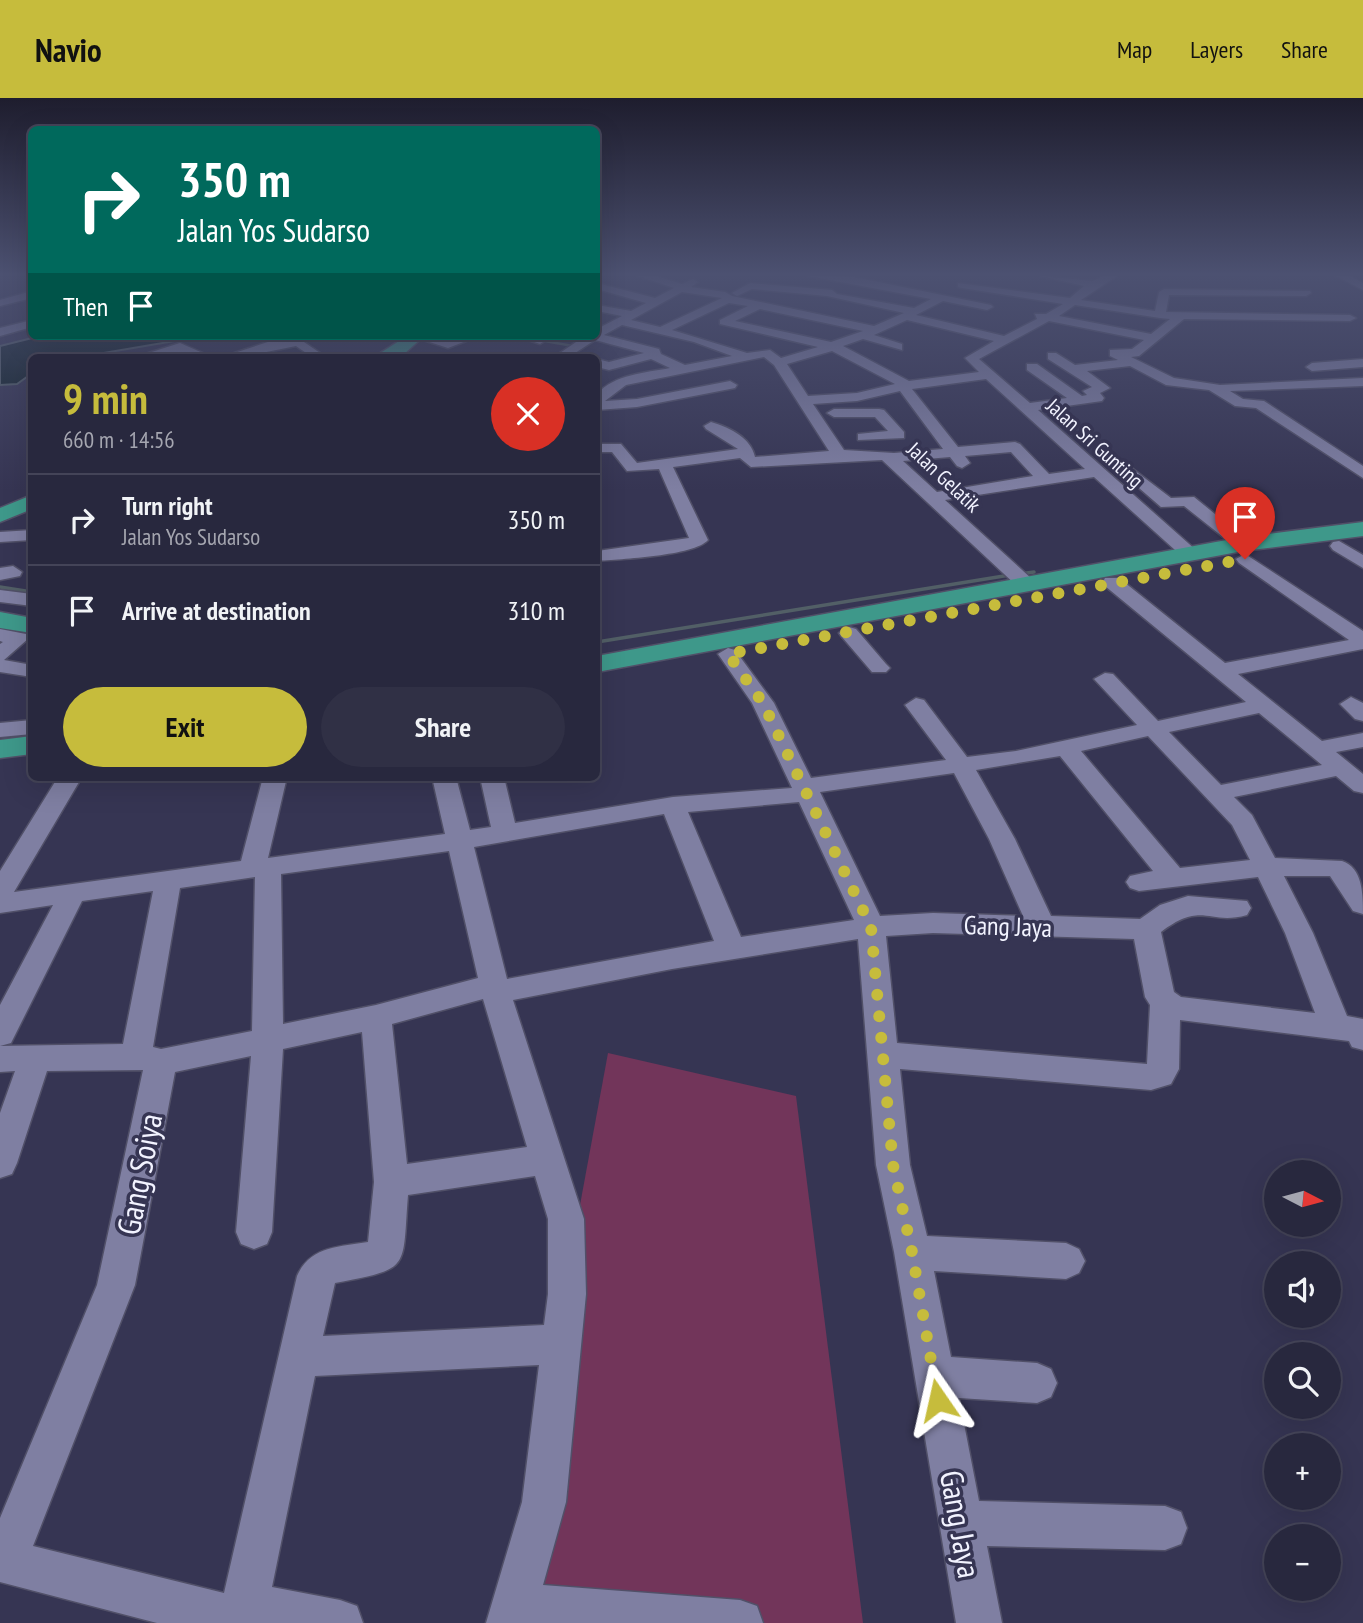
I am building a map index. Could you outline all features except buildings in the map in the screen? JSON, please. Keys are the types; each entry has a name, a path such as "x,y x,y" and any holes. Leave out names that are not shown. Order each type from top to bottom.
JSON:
{"main road":[{"path":"389,354 403,348"},
{"path":"0,516 28,503"},
{"path":"600,664 1112,582 1244,551 1363,528"},
{"path":"600,675 849,633 923,612 1020,577 1191,555 1351,544"},
{"path":"0,620 28,626"},
{"path":"0,738 28,734"},
{"path":"0,749 28,746"}],"street":[{"path":"153,354 179,347"},
{"path":"181,347 204,353 228,353 259,347"},
{"path":"651,347 663,350 684,370"},
{"path":"601,366 672,347"},
{"path":"720,347 746,357"},
{"path":"779,362 827,347"},
{"path":"834,347 854,355 905,386 953,453 985,487"},
{"path":"986,375 973,363 972,355 990,347"},
{"path":"1142,347 1135,353 1115,353 1171,382 1215,387 1363,382"},
{"path":"403,348 423,354"},
{"path":"600,396 621,382 766,353 779,362 839,455 751,462 744,453"},
{"path":"1024,408 1097,398 1090,391 1103,388 1052,356"},
{"path":"1074,370 1133,362"},
{"path":"1298,368 1363,363"},
{"path":"1032,367 1080,401"},
{"path":"803,400 857,397 940,378 986,375"},
{"name":"Jalan Sri Gunting","path":"986,375 1191,555"},
{"path":"600,397 637,402 730,385"},
{"path":"1215,387 1240,403 1259,404 1363,473"},
{"path":"812,414 879,413 899,435 869,437"},
{"path":"600,448 616,447 633,467 744,453 748,450 711,426"},
{"path":"726,434 743,426"},
{"path":"1000,431 1045,479"},
{"path":"869,437 887,456 1015,447"},
{"name":"Jalan Gelatik","path":"839,455 887,456 1020,577"},
{"path":"933,498 985,487 1094,471 1121,459 1167,503 1188,501 1244,551 1363,642"},
{"path":"600,556 682,545 699,540 664,464"},
{"path":"0,537 28,535"},
{"path":"1351,544 1363,563"},
{"path":"1112,582 1224,670 1363,786"},
{"path":"0,596 28,600"},
{"path":"0,633 28,628"},
{"path":"0,633 19,638 0,655"},
{"path":"849,633 879,668"},
{"path":"1224,670 1363,642"},
{"name":"Gang Jaya","path":"728,654 763,703 871,927 893,1165 912,1252 979,1623"},
{"path":"0,666 28,670"},
{"path":"1105,679 1243,821 1269,867 1299,933 1355,1031"},
{"path":"916,705 940,734 1011,855 1042,927"},
{"path":"0,903 457,841 673,805 807,790 1006,759 1263,705"},
{"path":"0,730 28,727"},
{"path":"1316,749 1363,740"},
{"path":"1064,746 1172,876"},
{"path":"0,756 28,752"},
{"path":"1217,793 1342,768"},
{"path":"0,892 61,796 67,781"},
{"path":"254,1232 267,1060 260,868 274,781"},
{"path":"444,781 496,988 566,1219 567,1294 544,1502 512,1615 740,1623"},
{"path":"493,781 505,833"},
{"path":"673,805 731,948"},
{"path":"1139,882 1172,876 1269,867 1339,869 1363,904"},
{"name":"Gang Soiya","path":"168,881 149,1059 116,1286 7,1555 8,1563 238,1620 245,1605"},
{"path":"0,1034 73,893"},
{"path":"1237,908 1189,904 1174,907 1146,929 1160,997 1165,1004 1173,1008 1355,1031"},
{"name":"Gang Jaya","path":"266,1040 496,988 871,927 933,923 1146,929"},
{"path":"883,1055 1151,1077 1160,1074 1163,1069 1165,1004"},
{"path":"340,1623 245,1605 311,1293 320,1271 385,1253 391,1182 376,1017"},
{"path":"0,1059 149,1059 266,1040"},
{"path":"0,1163 35,1058"},
{"path":"391,1182 548,1159"},
{"path":"912,1252 1066,1261"},
{"path":"297,1357 561,1344"},
{"path":"933,1376 1037,1383"},
{"path":"961,1523 1165,1528"}],"shaded area":[{"path":"608,1053 796,1096 863,1623 503,1623"}],"water":[{"path":"0,347 138,347 98,354 28,354 28,376 17,384 0,385"}],"waterway":[{"path":"562,354 571,347"},
{"path":"1020,574 1034,572"},
{"path":"600,642 1010,575"},
{"path":"0,587 28,591"}],"route":[{"path":"938,1400 912,1252 893,1165 871,927 763,703 728,654 1245,559"}]}
